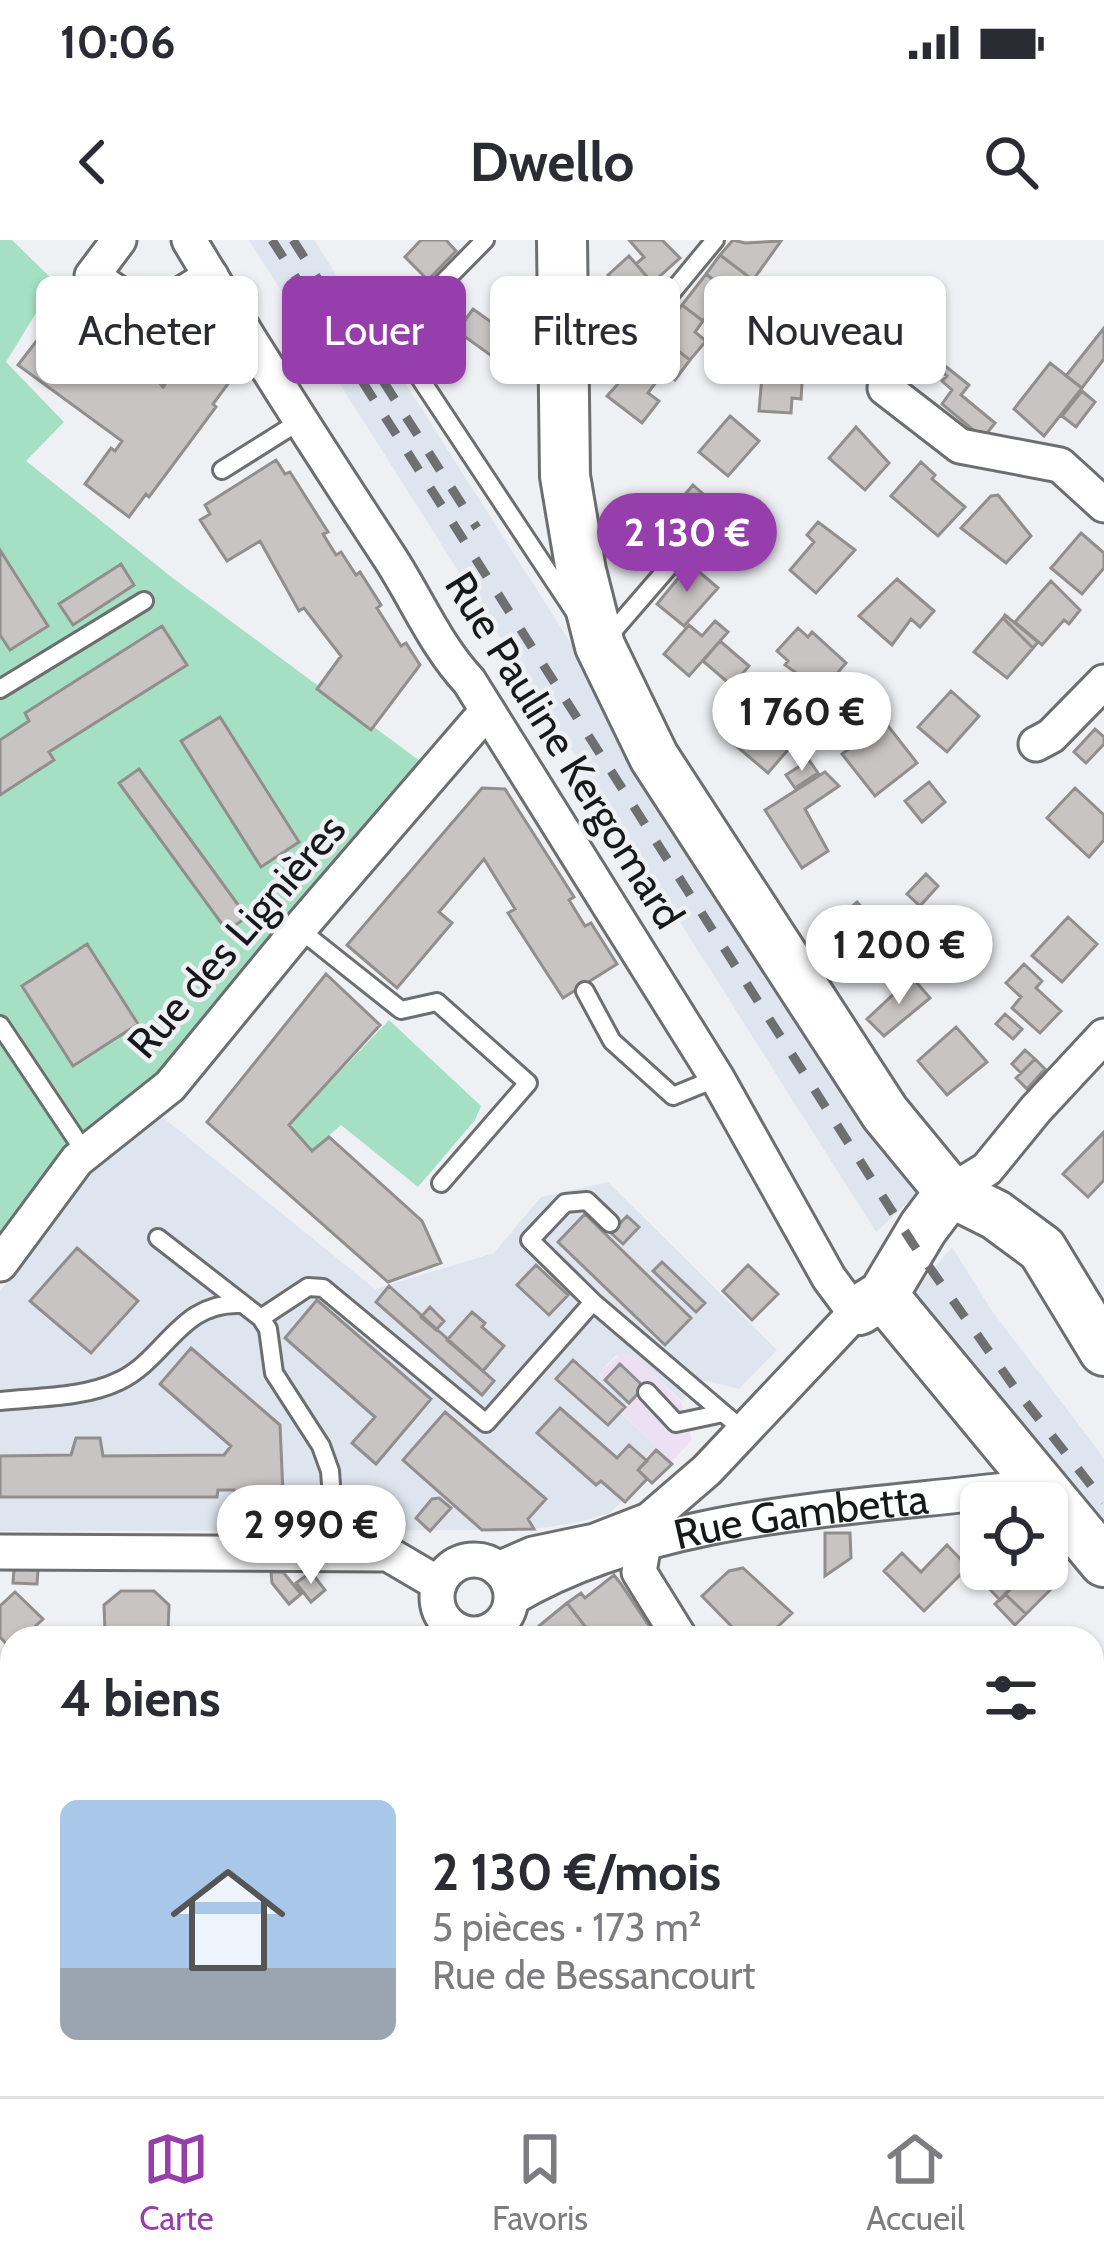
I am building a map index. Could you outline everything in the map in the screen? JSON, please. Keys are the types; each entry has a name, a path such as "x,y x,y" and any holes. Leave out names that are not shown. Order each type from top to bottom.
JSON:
{"street":[{"path":"92,276 118,240"},
{"name":"Rue Pauline Kergomard","path":"189,240 211,276"},
{"path":"562,240 565,476 581,572 600,646 654,757 885,1113 950,1192 997,1215 1042,1249 1104,1351"},
{"name":"Rue Pauline Kergomard","path":"258,353 717,1078 829,1278 869,1304"},
{"path":"885,388 960,446 1060,465 1104,505"},
{"path":"1036,743 1051,736 1104,682"},
{"name":"Rue des Lignières","path":"0,1264 77,1160 170,1086 486,712"},
{"path":"672,1626 639,1573 646,1532 706,1470 733,1421 869,1304 950,1192 987,1169 1104,1036"},
{"path":"869,1304 1104,1562"},
{"path":"706,1470 700,1500 709,1513 740,1523"},
{"name":"Rue Gambetta","path":"505,1583 553,1574 646,1532 680,1532 1014,1489 1031,1478"},
{"path":"0,1552 388,1554 439,1584"},
{"path":"449,1626 436,1599 439,1584 458,1563 472,1559 505,1583 502,1622 497,1626"}],"lane":[{"path":"485,240 405,321 409,360 600,646 711,518 750,526"},
{"path":"680,283 715,240"},
{"path":"222,470 300,421"},
{"path":"0,689 144,601"},
{"path":"299,929 401,1010 437,1002 528,1083 441,1183"},
{"path":"585,991 612,1041 673,1096 717,1078"},
{"path":"0,1025 82,1148 77,1160"},
{"path":"610,1223 587,1201 565,1203 530,1240 593,1302 733,1421"},
{"path":"158,1238 261,1318 268,1329 274,1373 310,1427 330,1471 336,1552"},
{"path":"261,1318 308,1287 323,1288 486,1423 593,1302"},
{"path":"0,1401 97,1389 124,1379 194,1315 218,1303 241,1304"},
{"path":"646,1392 676,1423 733,1421"}],"shaded area":[{"path":"249,240 314,240 337,276 282,276 282,292"},
{"path":"340,384 406,384 920,1191 876,1232"},
{"path":"160,1115 375,1289 494,1253 541,1197 608,1182 777,1350 739,1389 703,1380 682,1401 631,1355 615,1356 598,1374 627,1403 621,1413 655,1445 638,1470 647,1479 608,1514 574,1523 482,1530 0,1531 0,1291 110,1149"},
{"path":"952,1247 992,1311 1104,1458 1104,1531 1068,1482 914,1292"},
{"path":"622,1353 631,1354 681,1402 692,1440 670,1463 657,1450 650,1456 647,1453 655,1445 621,1412 629,1402 598,1373"}],"green space":[{"path":"0,240 12,240 49,276 36,276 36,313 6,362 64,422 26,461 174,579 436,773 0,1264"},
{"path":"389,1020 481,1106 475,1120 418,1187 341,1125 312,1151 289,1125"}],"building":[{"path":"421,240 446,240 456,251 432,276 424,276 405,257"},
{"path":"629,240 662,240 680,258 660,276 646,276 636,264 644,257"},
{"path":"733,240 781,241 756,276 748,276 720,255"},
{"path":"720,255 748,276 709,276"},
{"path":"629,256 646,276 609,276"},
{"path":"704,277 704,320 682,305"},
{"path":"680,308 703,321 695,332 704,343 690,360 680,352"},
{"path":"473,309 490,321 490,355 466,337 466,319"},
{"path":"1104,328 1104,359 1082,388 1066,376"},
{"path":"36,342 36,378 18,365"},
{"path":"680,352 690,360 680,373"},
{"path":"1050,363 1082,388 1044,436 1014,409"},
{"path":"946,367 969,385 961,395 995,423 983,438 942,404 952,390 945,384"},
{"path":"44,384 228,384 213,404 216,407 129,517 85,484 111,448 115,451 122,441"},
{"path":"618,384 655,384 648,393 659,401 642,423 607,396"},
{"path":"761,384 802,384 801,399 792,398 791,413 759,411"},
{"path":"1082,391 1095,402 1076,427 1062,416"},
{"path":"730,416 759,441 728,476 699,452"},
{"path":"856,427 889,463 865,490 829,458"},
{"path":"276,460 285,474 290,472 328,532 323,534 336,555 341,552 356,575 360,572 401,646 406,643 420,665 371,730 317,689 341,656 304,608 299,611 260,541 227,561 200,520 210,514 205,505"},
{"path":"921,462 935,475 932,479 965,507 938,536 891,496"},
{"path":"693,485 711,501 687,529 669,513"},
{"path":"998,495 1031,536 1006,563 961,528 991,496"},
{"path":"643,501 671,525 648,552 620,529"},
{"path":"818,522 855,550 816,593 790,570 814,542 807,535"},
{"path":"1081,533 1104,553 1104,568 1082,594 1051,568"},
{"path":"0,550 48,626 10,650 0,635"},
{"path":"121,564 134,585 73,625 59,604"},
{"path":"690,564 718,588 684,626 657,604"},
{"path":"897,579 934,611 920,627 911,619 892,645 859,616"},
{"path":"1051,581 1080,610 1042,645 1015,622"},
{"path":"1005,615 1038,642 1033,648 1003,618"},
{"path":"1003,618 1033,648 1007,678 974,652"},
{"path":"715,621 728,632 689,676 664,654 689,625 702,636"},
{"path":"162,626 187,665 49,752 54,760 0,795 0,740 29,721 25,713"},
{"path":"798,628 808,637 812,632 846,663 822,691 785,665 788,661 777,651"},
{"path":"720,641 749,666 732,686 703,661"},
{"path":"951,691 979,716 947,752 918,727"},
{"path":"878,713 917,763 875,796 842,754 865,737 858,728"},
{"path":"759,715 793,744 768,773 734,744"},
{"path":"220,717 299,842 261,867 181,741"},
{"path":"1095,729 1104,737 1104,744 1086,763 1074,752"},
{"path":"809,760 818,773 795,788 786,775"},
{"path":"139,769 247,917 227,931 119,783"},
{"path":"825,772 839,786 805,809 828,851 802,868 765,810"},
{"path":"929,782 945,802 922,822 905,801"},
{"path":"482,788 505,789 574,897 569,900 585,926 591,923 617,964 563,998 508,913 515,909 484,859 439,912 452,923 397,988 347,945"},
{"path":"1075,788 1104,815 1104,840 1089,857 1047,818"},
{"path":"926,874 938,886 920,906 907,894"},
{"path":"857,902 883,931 854,957 828,928"},
{"path":"1068,917 1097,944 1062,982 1032,956"},
{"path":"87,944 138,1024 73,1066 22,986"},
{"path":"1024,964 1042,981 1036,988 1061,1011 1040,1033 1012,1008 1021,997 1006,983"},
{"path":"326,974 380,1025 289,1125 312,1151 329,1137 422,1221 441,1263 388,1282 207,1122"},
{"path":"912,977 930,998 884,1036 867,1019"},
{"path":"1005,1014 1022,1029 1013,1039 996,1024"},
{"path":"956,1027 987,1062 947,1095 918,1061"},
{"path":"1025,1050 1035,1059 1021,1073 1012,1064"},
{"path":"1035,1059 1045,1069 1027,1089 1016,1078"},
{"path":"1104,1132 1104,1180 1088,1197 1063,1174"},
{"path":"585,1214 691,1318 665,1345 558,1242"},
{"path":"627,1216 639,1227 623,1244 611,1233"},
{"path":"77,1248 138,1301 91,1353 30,1301"},
{"path":"662,1262 705,1303 696,1312 653,1271"},
{"path":"536,1265 568,1295 549,1315 517,1285"},
{"path":"748,1265 778,1294 752,1320 723,1291"},
{"path":"389,1286 494,1381 482,1395 376,1302"},
{"path":"317,1300 431,1399 376,1464 352,1443 375,1417 285,1338"},
{"path":"430,1307 444,1321 436,1330 421,1317"},
{"path":"472,1312 504,1346 483,1371 447,1340"},
{"path":"191,1348 280,1425 283,1494 235,1495 234,1490 218,1490 217,1497 0,1497 0,1456 71,1455 76,1438 100,1438 103,1456 224,1455 231,1446 160,1384"},
{"path":"573,1360 625,1407 608,1425 556,1379"},
{"path":"620,1364 644,1387 629,1403 605,1380"},
{"path":"560,1408 617,1458 629,1445 647,1461 638,1470 647,1479 625,1502 601,1481 596,1485 537,1433"},
{"path":"445,1412 546,1499 528,1519 534,1529 482,1530 403,1460"},
{"path":"656,1450 672,1464 652,1483 638,1470"},
{"path":"439,1498 451,1508 430,1531 416,1518 432,1499"},
{"path":"825,1533 850,1533 851,1558 825,1576"},
{"path":"947,1545 960,1559 960,1575 924,1611 884,1571 902,1553 921,1572"},
{"path":"743,1568 792,1613 778,1626 731,1626 702,1596 729,1571"},
{"path":"14,1569 38,1570 37,1584 13,1583"},
{"path":"271,1572 283,1572 301,1594 289,1604 272,1583"},
{"path":"311,1572 325,1590 311,1602 296,1583"},
{"path":"614,1575 649,1626 585,1626 567,1603 581,1593 585,1598"},
{"path":"991,1590 1010,1590 1000,1600"},
{"path":"1009,1590 1050,1590 1026,1614 1005,1594"},
{"path":"121,1591 154,1591 169,1605 168,1626 105,1626 104,1605"},
{"path":"15,1592 43,1619 36,1626 0,1626 0,1606"},
{"path":"1005,1594 1026,1614 1015,1625 995,1604"},
{"path":"567,1603 585,1626 539,1626"}],"railway":[{"path":"272,240 913,1244 1017,1391 1104,1502"},
{"path":"293,240 477,528"}]}
